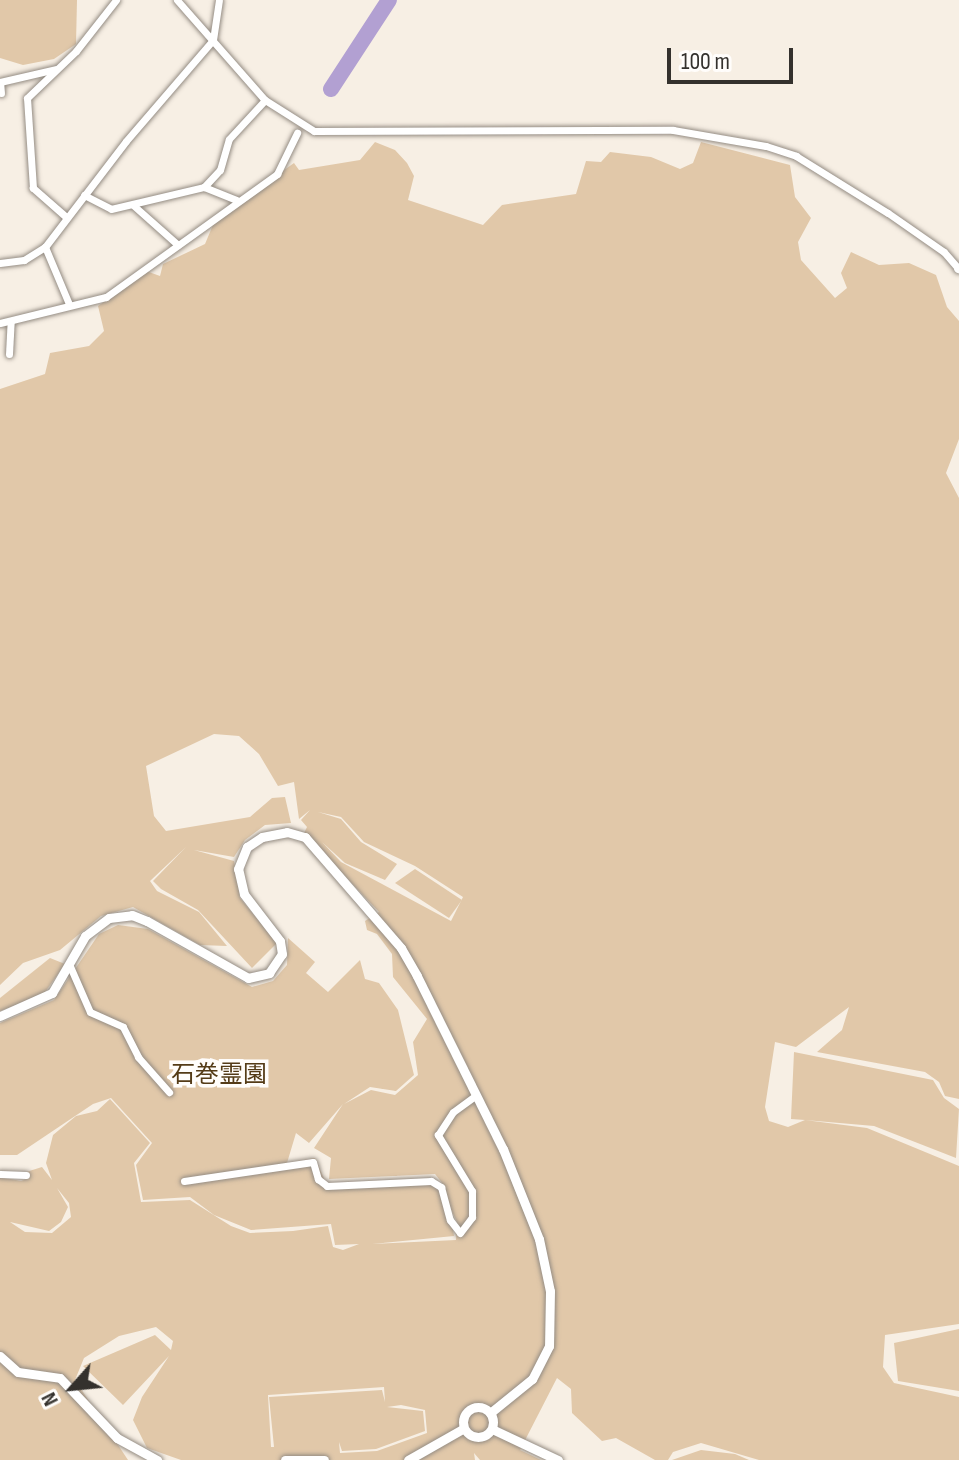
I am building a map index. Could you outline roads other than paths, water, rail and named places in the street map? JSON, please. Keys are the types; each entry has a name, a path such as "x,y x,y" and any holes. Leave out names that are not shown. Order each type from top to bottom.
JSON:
{"street":[{"path":"65,216 33,188 25,107 30,92 58,69 116,0"},
{"path":"177,0 265,100 293,122 328,133 673,130 783,150 917,233 959,268"},
{"path":"0,263 24,260 45,247 65,216 213,40 219,0"},
{"path":"1,93 0,82 58,69"},
{"path":"84,195 111,209 204,187 220,170 229,139 265,100"},
{"path":"0,323 69,304 99,300 236,200 277,174 297,133"},
{"path":"204,187 236,200"},
{"path":"133,205 178,245"},
{"path":"45,247 69,304"},
{"path":"9,354 11,321"},
{"path":"0,1016 45,998 95,926 132,915 237,974 259,978 269,973 282,954 280,941 244,894 238,869 247,847 262,837 296,833 401,948 476,1095 539,1239 553,1323 549,1346 532,1379 490,1413"},
{"path":"69,964 90,1012 123,1027 138,1057 169,1092"},
{"path":"184,1181 313,1162 318,1179 327,1186 431,1181 441,1187 450,1220 460,1233 472,1217 472,1191 438,1135 453,1112 476,1095"},
{"path":"0,1174 26,1175"},
{"path":"0,1356 18,1372 60,1378 117,1438 157,1460"},
{"path":"464,1428 464,1419 473,1408 490,1413"},
{"path":"490,1413 492,1429"},
{"path":"464,1428 478,1438 492,1429"},
{"path":"408,1460 464,1428"},
{"path":"492,1429 558,1460"},
{"path":"285,1460 324,1460"}],"waterway":[{"path":"331,89 389,0"}],"park label":[{"name":"石巻霊園","path":"219,1075"}]}
